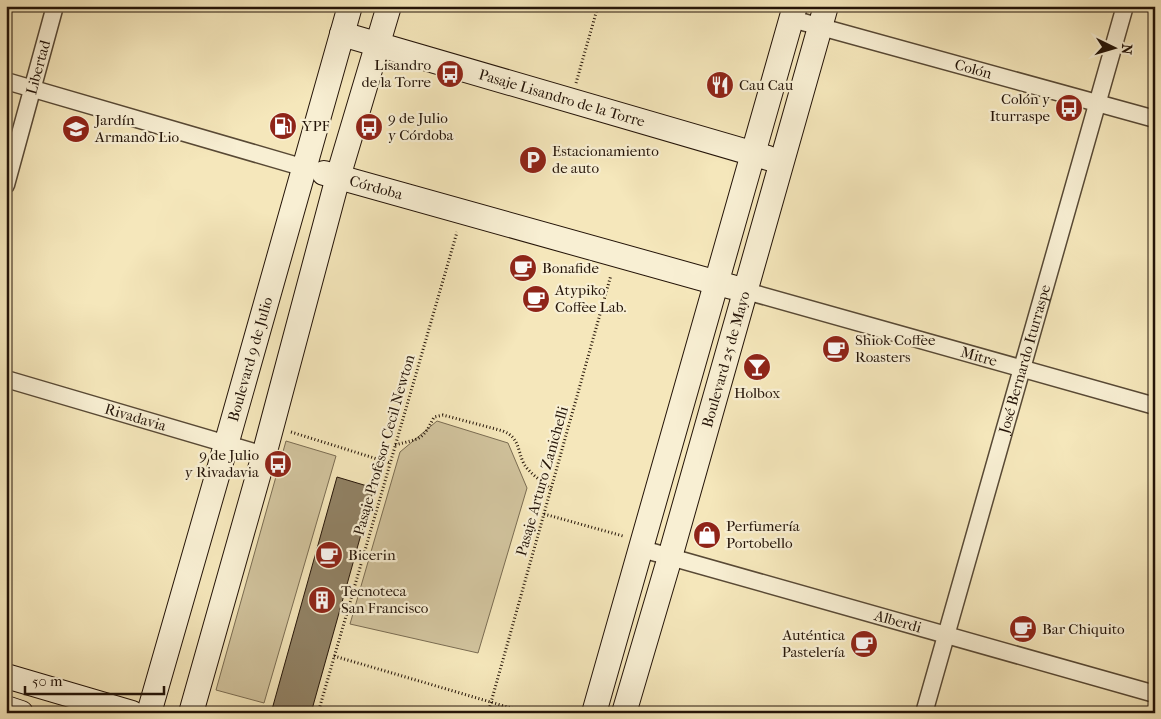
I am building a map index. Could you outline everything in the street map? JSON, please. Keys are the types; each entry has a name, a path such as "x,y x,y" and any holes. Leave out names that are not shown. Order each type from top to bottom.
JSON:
{"main road":[{"name":"Boulevard 9 de Julio","path":"149,713 350,6"},
{"path":"191,713 264,455 338,177 389,6"},
{"name":"Boulevard 25 de Mayo","path":"594,713 793,12"},
{"name":"Boulevard 25 de Mayo","path":"624,713 823,16"},
{"name":"Pasaje Lisandro de la Torre","path":"342,34 782,162"},
{"name":"Córdoba","path":"305,168 746,291"},
{"path":"6,676 132,713"},
{"path":"6,708 21,713"}],"street":[{"name":"Libertad","path":"6,184 55,6"},
{"name":"José Bernardo Iturraspe","path":"924,713 1124,6"},
{"name":"Colón","path":"793,12 823,16 1097,103 1155,118"},
{"name":"Córdoba","path":"6,82 305,168"},
{"name":"Mitre","path":"746,291 1155,406"},
{"name":"Rivadavia","path":"6,379 264,455"},
{"name":"Alberdi","path":"642,546 670,557 1155,694"}],"path":[{"path":"571,100 598,6"},
{"name":"Pasaje Profesor Cecil Newton","path":"318,713 463,212"},
{"name":"Pasaje Arturo Zanichelli","path":"488,713 616,255"},
{"path":"395,445 421,438 426,433 434,416 443,415 503,431 511,434 519,446 524,463 532,474 551,489"},
{"path":"271,426 390,463"},
{"path":"544,514 642,546"},
{"path":"334,656 528,713"}],"shaded area":[{"path":"437,421 508,443 527,488 478,653 350,624 400,452"},
{"path":"286,441 336,456 264,703 216,690"}],"building":[{"name":"Tecnoteca San Francisco","path":"337,477 374,488 311,713 271,713"}],"place":[{"name":"Lisandro de la Torre","path":"450,74"},
{"name":"Cau Cau","path":"720,85"},
{"name":"Colón y Iturraspe","path":"1069,108"},
{"name":"YPF","path":"283,126"},
{"name":"9 de Julio y Córdoba","path":"369,127"},
{"name":"Jardín Armando Lio","path":"76,129"},
{"name":"Estacionamiento de auto","path":"533,160"},
{"name":"Bonafide","path":"523,268"},
{"name":"Atypiko Coffee Lab.","path":"536,299"},
{"name":"Shiok Coffee Roasters","path":"836,349"},
{"name":"Holbox","path":"757,367"},
{"name":"9 de Julio y Rivadavia","path":"278,464"},
{"name":"Perfumería Portobello","path":"707,535"},
{"name":"Bicerin","path":"329,555"},
{"name":"Tecnoteca San Francisco","path":"322,600"},
{"name":"Bar Chiquito","path":"1023,629"},
{"name":"Auténtica Pastelería","path":"864,644"}]}
